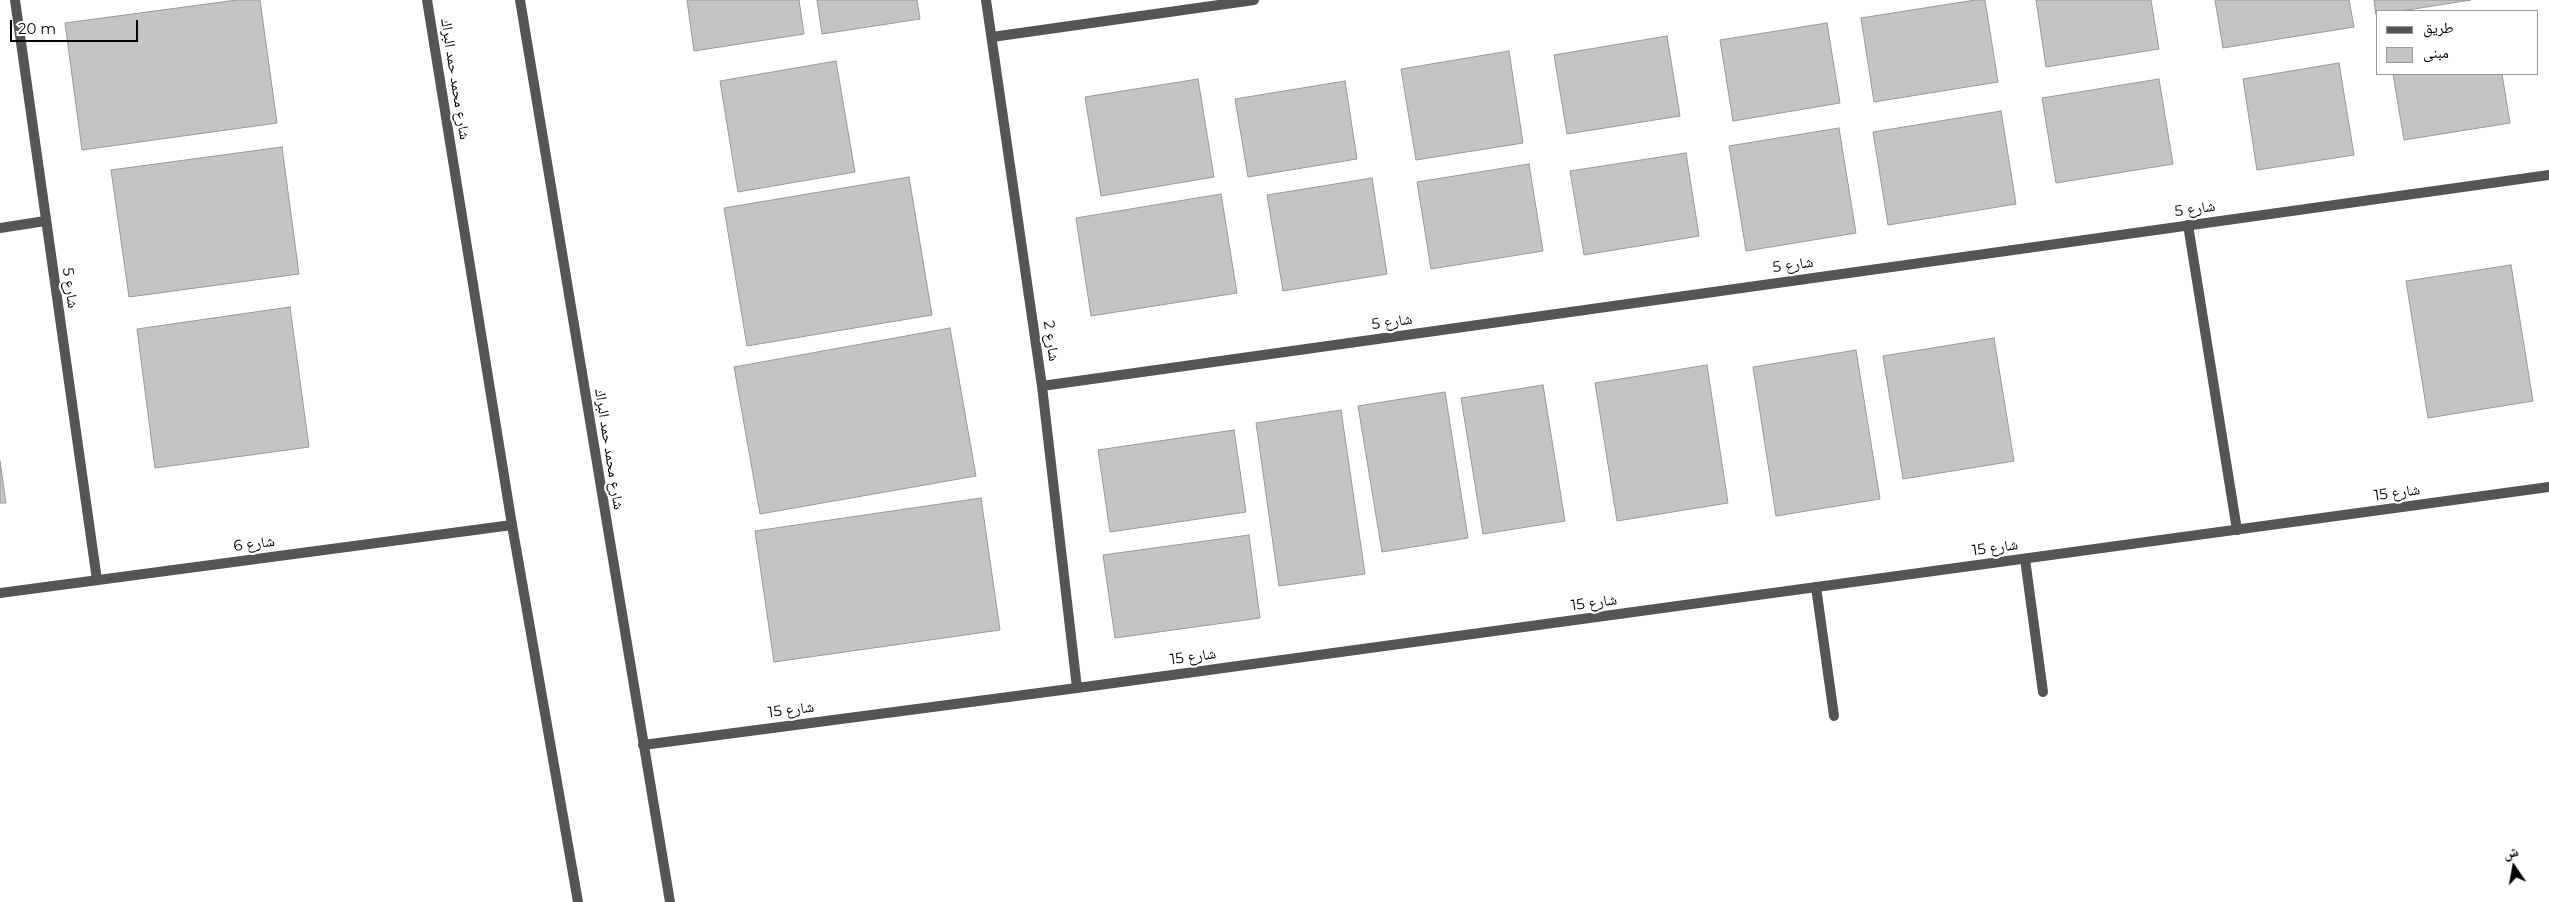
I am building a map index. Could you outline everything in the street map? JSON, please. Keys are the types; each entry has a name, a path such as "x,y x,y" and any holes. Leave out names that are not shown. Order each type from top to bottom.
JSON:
{"street":[{"name":"شارع 5","path":"15,0 97,580"},
{"name":"شارع محمد حمد البراك","path":"428,0 512,525 578,902"},
{"name":"شارع محمد حمد البراك","path":"520,0 670,902"},
{"name":"شارع 2","path":"986,0 1042,386 1077,688"},
{"path":"992,37 1254,0"},
{"name":"شارع 5","path":"1042,386 2549,175"},
{"path":"0,228 45,221"},
{"path":"2188,225 2237,530"},
{"name":"شارع 15","path":"643,744 1077,688 2549,487"},
{"name":"شارع 6","path":"0,593 512,525"},
{"path":"2025,559 2043,692"},
{"path":"1816,587 1834,716"}],"building":[{"path":"237,0 260,0 277,123 82,150 65,23"},
{"path":"687,0 799,0 804,34 694,51"},
{"path":"817,0 917,0 920,19 822,34"},
{"path":"1985,0 1998,82 1874,102 1861,18"},
{"path":"2036,0 2151,0 2159,49 2046,67"},
{"path":"2215,0 2349,0 2354,27 2223,48"},
{"path":"2374,0 2471,0 2407,10 2376,10 2376,15"},
{"path":"1827,23 1840,103 1733,121 1720,40"},
{"path":"1667,36 1680,116 1567,134 1554,55"},
{"path":"1509,51 1523,143 1416,160 1401,69"},
{"path":"836,61 855,172 738,192 720,81"},
{"path":"2339,63 2354,155 2257,170 2243,79"},
{"path":"2393,75 2502,75 2510,123 2404,140"},
{"path":"1198,79 1214,177 1101,196 1085,97"},
{"path":"2159,79 2173,164 2056,183 2042,98"},
{"path":"1345,81 1357,159 1248,177 1235,99"},
{"path":"2001,111 2016,204 1888,225 1873,132"},
{"path":"1839,128 1856,233 1746,251 1729,146"},
{"path":"282,147 299,274 129,297 111,170"},
{"path":"1686,153 1699,236 1584,255 1570,171"},
{"path":"1529,164 1543,251 1431,269 1417,182"},
{"path":"909,177 932,315 747,346 724,208"},
{"path":"1372,178 1387,274 1283,291 1267,195"},
{"path":"1221,194 1237,293 1091,316 1076,218"},
{"path":"2511,265 2533,401 2428,418 2406,281"},
{"path":"290,307 309,447 155,468 137,329"},
{"path":"950,328 976,476 760,514 734,367"},
{"path":"1994,338 2014,461 1903,479 1883,356"},
{"path":"1856,350 1880,499 1776,516 1753,367"},
{"path":"1707,365 1728,503 1617,521 1595,383"},
{"path":"1543,385 1565,521 1483,534 1461,398"},
{"path":"1445,392 1468,538 1382,552 1358,406"},
{"path":"1341,410 1365,574 1279,586 1256,423"},
{"path":"1234,430 1246,512 1110,532 1098,450"},
{"path":"0,461 6,503 0,503"},
{"path":"981,498 1000,630 774,662 755,531"},
{"path":"1249,535 1260,618 1115,638 1103,555"}]}
